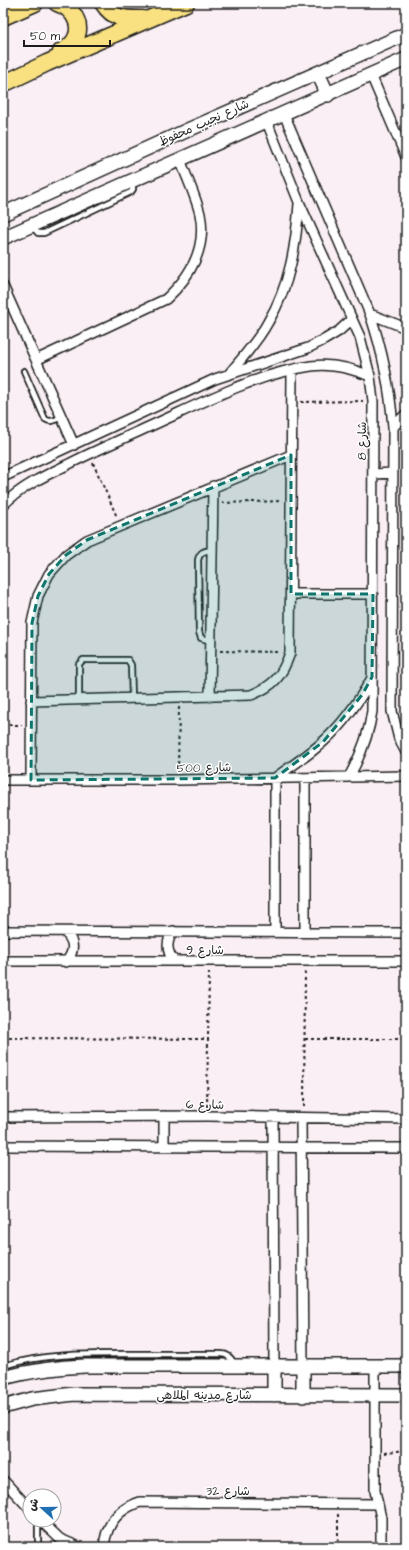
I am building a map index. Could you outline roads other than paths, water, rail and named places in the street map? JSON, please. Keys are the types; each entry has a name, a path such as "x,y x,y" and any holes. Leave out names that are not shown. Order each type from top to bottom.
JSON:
{"highway":[{"path":"3,17 35,3"},
{"path":"47,63 71,45 76,38 79,29 78,21 74,14 68,8 57,3"},
{"path":"103,3 115,16 124,19 149,18"},
{"path":"3,84 47,63 186,3"}],"street":[{"name":"شارع نجيب محفوظ","path":"3,214 190,129 406,34"},
{"name":"شارع نجيب محفوظ","path":"3,238 328,95 406,59"},
{"path":"318,73 328,95"},
{"path":"371,75 406,157"},
{"path":"284,114 370,314 380,342 386,370 391,398 393,427 392,711 399,739 406,752"},
{"name":"شارع 8","path":"267,122 299,202 360,337 370,376 373,401 374,474 372,710 370,728 365,745 349,777"},
{"path":"36,360 166,298 178,288 188,275 200,246 202,230 200,214 180,159"},
{"path":"41,197 50,217"},
{"path":"229,374 251,348 268,322 282,294 291,264 299,202"},
{"path":"3,286 74,445"},
{"path":"370,314 406,328"},
{"path":"3,477 229,374 290,354 324,340 339,331 352,319"},
{"path":"31,701 251,695 265,689 277,680 285,667 290,652 293,370 290,354"},
{"path":"3,505 37,479 235,388 262,378 310,366 333,366 355,370 370,376"},
{"path":"393,427 406,414"},
{"path":"98,434 103,448"},
{"path":"31,780 32,623 38,596 49,574 66,555 87,540 213,486 291,455"},
{"path":"31,465 37,479"},
{"path":"374,474 392,474"},
{"path":"210,697 213,486"},
{"path":"291,594 373,594"},
{"path":"274,932 275,778 323,742 338,728 351,712 372,677"},
{"name":"شارع 500","path":"3,780 178,780 406,776"},
{"path":"305,778 305,932"},
{"name":"شارع 9","path":"3,931 406,932"},
{"path":"65,932 71,938 74,946 72,955 66,962"},
{"path":"173,932 168,938 167,946 169,955 174,961"},
{"name":"شارع 9","path":"3,962 406,962"},
{"path":"164,1116 164,1147"},
{"name":"شارع 6","path":"3,1117 207,1116 303,1119 406,1119"},
{"path":"273,1118 274,1395"},
{"path":"303,1119 303,1396"},
{"path":"3,1146 302,1149 406,1148"},
{"path":"3,1378 24,1372 84,1366 406,1366"},
{"path":"375,1366 375,1491 381,1518 381,1547"},
{"name":"شارع مدينه الملاهى","path":"3,1407 32,1399 74,1394 303,1396 406,1395"},
{"path":"3,1480 22,1500"},
{"name":"شارع 32","path":"104,1547 106,1533 113,1519 130,1505 140,1502 377,1504"},
{"path":"47,1528 60,1540 79,1547"}],"lane":[{"path":"31,226 38,233 44,233 131,192 132,180"},
{"path":"24,371 44,419 53,421 62,417"},
{"path":"211,641 201,638 199,632 198,560 201,553 212,550"},
{"path":"80,700 79,664 83,660 128,660 131,665 132,698"},
{"path":"3,1366 31,1359 76,1354 220,1354 229,1356 234,1367"},
{"path":"38,1547 39,1528"}]}
